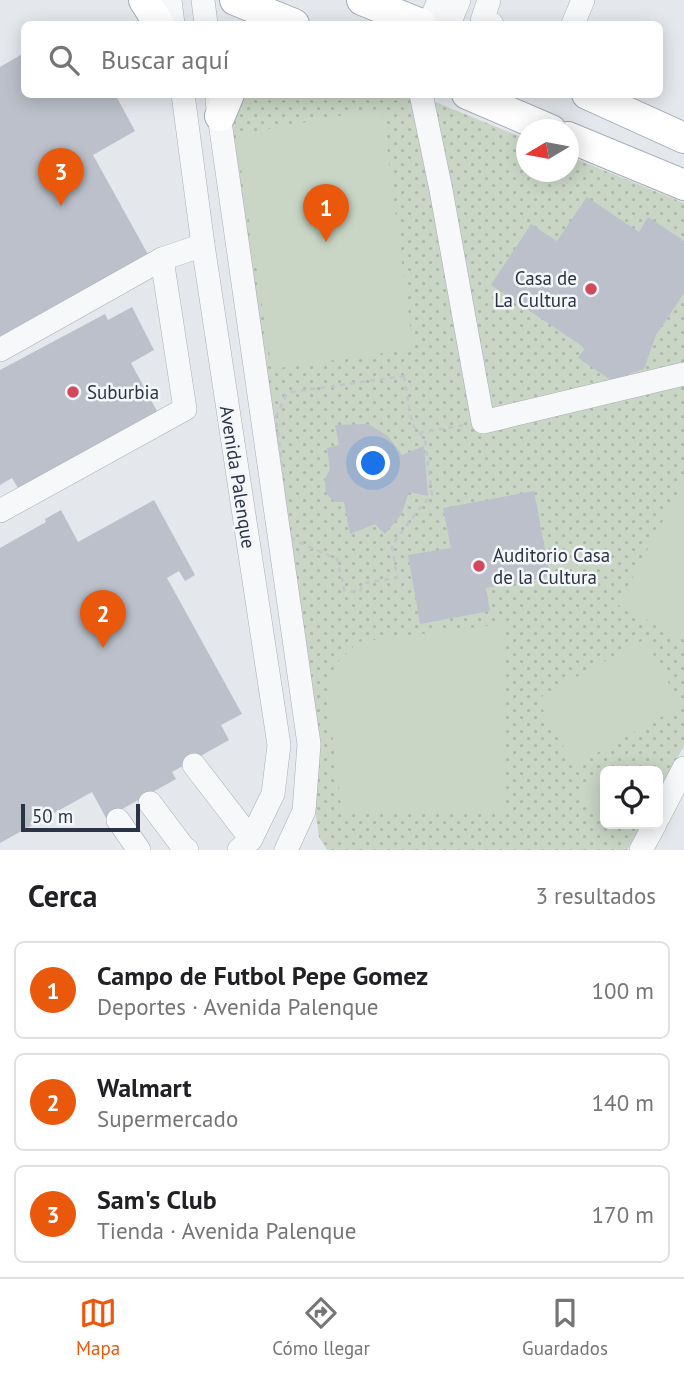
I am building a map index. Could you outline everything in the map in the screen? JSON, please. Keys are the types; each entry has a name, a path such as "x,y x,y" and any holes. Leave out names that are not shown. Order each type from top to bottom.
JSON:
{"main road":[{"path":"144,0 157,21"},
{"path":"235,0 287,21"},
{"path":"362,0 414,21"},
{"path":"476,98 525,119"},
{"path":"596,98 684,138"},
{"path":"579,141 684,185"}],"street":[{"path":"170,0 173,21"},
{"path":"203,0 206,21"},
{"path":"430,21 439,0"},
{"path":"450,21 459,0"},
{"path":"482,21 489,0"},
{"path":"574,21 583,0"},
{"name":"Avenida Palenque","path":"184,98 279,745 273,794 245,845"},
{"path":"422,98 483,422 684,374"},
{"name":"Avenida Palenque","path":"221,102 309,744 304,811 286,850"},
{"path":"0,350 162,259 204,245"},
{"path":"0,512 185,409 162,259"},
{"path":"249,549 280,543"},
{"path":"194,765 245,845"},
{"path":"663,808 684,768"},
{"path":"150,803 187,850"},
{"path":"118,820 139,850"},
{"path":"641,850 652,829"}],"path":[{"path":"404,376 412,424 419,433 425,440 432,495 392,545 397,578 364,583 360,590 345,592 337,559 285,536 281,502 284,482 276,417 281,404 286,395 292,392 404,376"},
{"path":"419,433 483,422"}],"green space":[{"path":"236,98 425,98 516,135 516,182 579,182 579,160 684,203 684,746 663,785 663,766 600,766 600,829 639,829 627,850 327,850 319,837 222,131"},
{"path":"382,108 413,349 272,369 236,135"},
{"path":"684,481 684,640 618,605"},
{"path":"503,624 504,814 342,813 327,691 335,665 358,642"},
{"path":"645,639 681,706 574,766 537,699"},
{"path":"600,777 600,816 595,819 579,789"}],"building":[{"path":"21,55 21,98 117,98 135,131 93,155 150,258 0,342 0,67"},
{"name":"Casa de La Cultura","path":"587,197 639,232 648,217 684,241 684,293 656,335 644,369 611,380 578,358 585,348 491,285 531,224 557,241"},
{"name":"Suburbia","path":"132,307 154,350 131,363 158,413 18,488 12,478 0,485 0,370 105,314 108,320"},
{"path":"368,424 388,436 402,455 424,446 428,496 409,492 401,515 385,534 375,524 350,534 344,502 335,502 326,493 325,479 330,469 327,448 339,445 335,425"},
{"name":"Auditorio Casa de la Cultura","path":"534,491 550,576 486,588 490,611 420,624 408,555 451,548 443,508"},
{"path":"154,500 195,575 185,581 179,571 167,578 242,714 221,725 229,740 172,772 176,779 106,818 92,792 0,843 0,548 46,522 45,519 61,510 78,542"}],"place":[{"name":"Sam's Club","path":"61,206"},
{"name":"Campo de Futbol Pepe Gomez","path":"326,242"},
{"name":"Casa de La Cultura","path":"591,289"},
{"name":"Suburbia","path":"73,392"},
{"name":"Auditorio Casa de la Cultura","path":"479,566"},
{"name":"Walmart","path":"103,648"}]}
